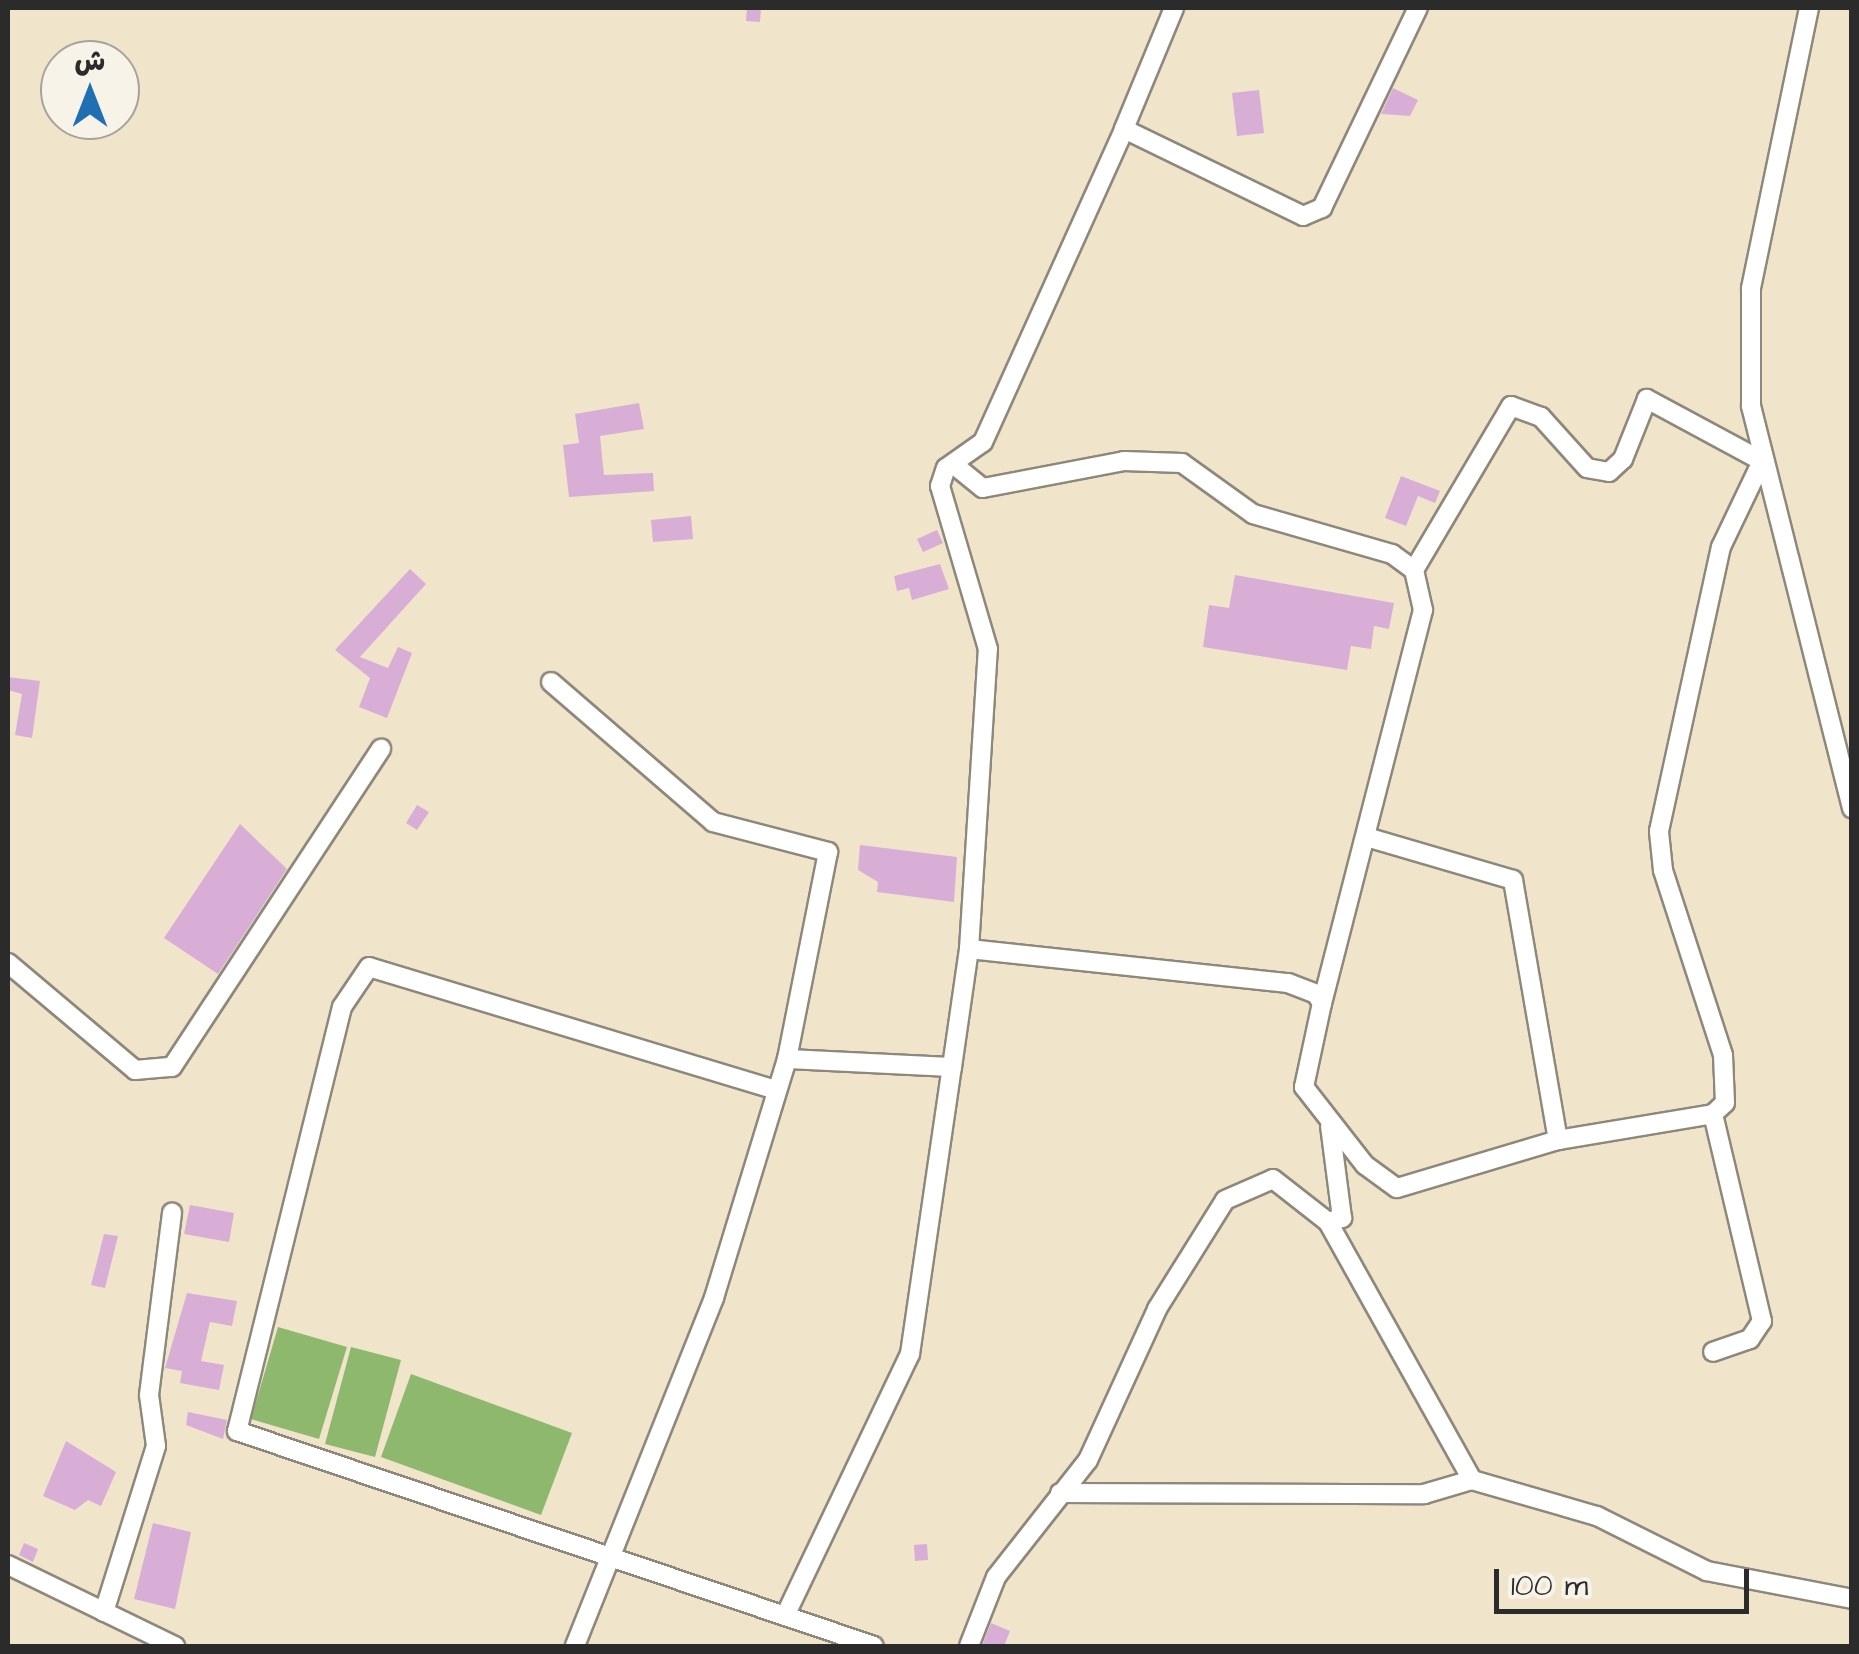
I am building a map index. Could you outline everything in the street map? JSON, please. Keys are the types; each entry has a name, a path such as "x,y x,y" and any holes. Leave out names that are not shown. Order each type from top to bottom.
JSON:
{"street":[{"path":"785,1616 910,1354 969,948 988,649 939,499 952,464 983,442 1174,8"},
{"path":"1124,129 1314,215 1418,8"},
{"path":"1809,8 1751,289 1751,406 1762,461 1800,576 1852,809"},
{"path":"1414,570 1511,406 1541,417 1587,468 1609,472 1623,459 1647,400 1762,461"},
{"path":"952,464 984,488 1124,461 1182,463 1253,514 1392,554 1414,570 1424,610 1304,1088 1330,1126 1397,1188 1558,1140 1714,1114 1726,1103 1723,1055 1663,870 1659,830 1721,547 1762,461"},
{"path":"551,682 713,822 828,852 787,1059 714,1298 575,1646"},
{"path":"8,963 135,1070 172,1067 381,749"},
{"path":"1366,837 1513,880 1558,1140"},
{"path":"969,948 1288,983 1322,1004"},
{"path":"776,1090 369,967 342,1007 238,1431 874,1646"},
{"path":"787,1059 952,1066"},
{"path":"1714,1114 1762,1322 1750,1339 1714,1352"},
{"path":"1328,1222 1338,1223 1344,1204 1330,1126"},
{"path":"970,1646 996,1577 1088,1460 1157,1309 1224,1200 1272,1179 1328,1222 1472,1480"},
{"path":"104,1612 156,1446 148,1395 172,1212"},
{"path":"1060,1494 1424,1494 1472,1480 1598,1516 1707,1571 1852,1599"},
{"path":"8,1565 175,1646"}],"green space":[{"path":"278,1327 347,1347 319,1439 251,1419"},
{"path":"351,1347 401,1360 375,1457 325,1444"},
{"path":"411,1374 572,1433 541,1515 381,1457"}],"building":[{"path":"747,8 761,8 760,22 746,21"},
{"path":"1393,88 1418,100 1410,116 1381,114"},
{"path":"1259,90 1264,133 1237,136 1232,93"},
{"path":"639,403 644,429 600,436 604,475 653,473 654,491 569,497 563,445 579,443 575,414"},
{"path":"1401,476 1440,491 1435,503 1418,496 1406,526 1385,518"},
{"path":"691,516 693,539 653,542 651,520"},
{"path":"937,530 943,543 923,552 917,539"},
{"path":"940,564 949,589 912,600 909,588 897,591 894,576"},
{"path":"410,569 426,584 360,657 388,668 398,647 412,653 387,718 359,707 370,678 335,650"},
{"path":"1235,575 1394,603 1389,629 1374,626 1371,649 1351,646 1347,670 1203,647 1209,605 1229,608"},
{"path":"8,677 40,681 32,738 15,735 22,694 8,690"},
{"path":"417,805 429,812 417,830 406,823"},
{"path":"240,824 287,869 218,974 164,938"},
{"path":"860,845 957,857 954,902 877,892 878,882 858,870"},
{"path":"190,1205 234,1213 229,1242 184,1234"},
{"path":"104,1234 118,1236 105,1288 91,1285"},
{"path":"187,1293 237,1301 232,1326 210,1322 201,1361 224,1365 219,1390 180,1383 182,1371 165,1368"},
{"path":"188,1412 227,1420 223,1439 186,1425"},
{"path":"66,1441 116,1472 101,1506 88,1500 75,1510 43,1496"},
{"path":"153,1523 191,1532 175,1609 134,1599"},
{"path":"24,1543 38,1549 33,1562 19,1555"},
{"path":"927,1544 928,1560 915,1561 914,1545"},
{"path":"991,1623 1010,1631 1004,1646 982,1646"}]}
